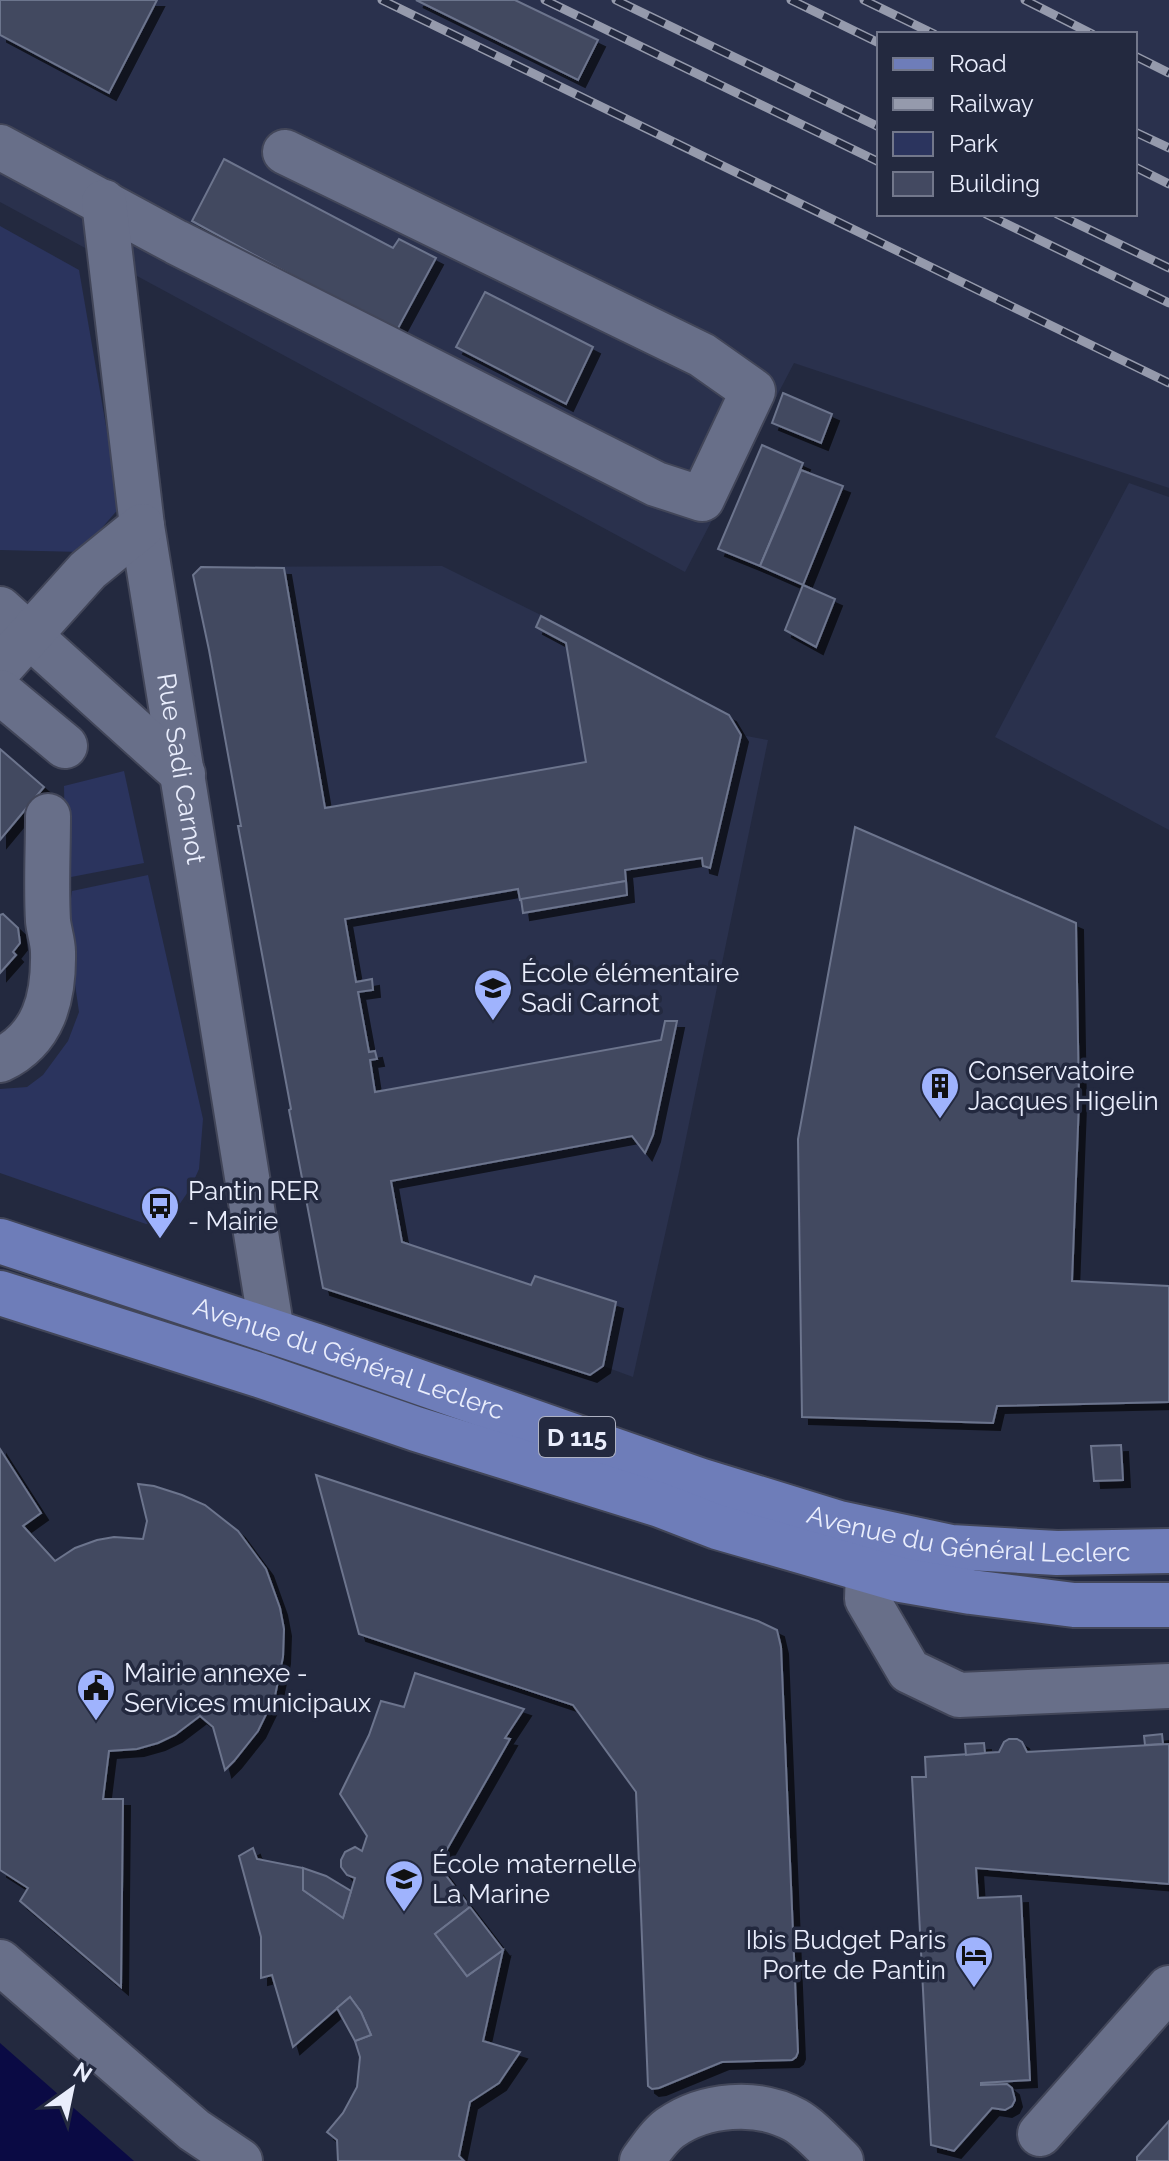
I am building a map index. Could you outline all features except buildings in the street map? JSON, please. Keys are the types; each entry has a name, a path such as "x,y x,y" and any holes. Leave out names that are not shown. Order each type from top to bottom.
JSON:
{"main road":[{"name":"Avenue du Général Leclerc","path":"0,1241 699,1480 839,1523 951,1547 1057,1553 1169,1551"},
{"name":"Avenue du Général Leclerc","path":"0,1293 660,1505 717,1527 901,1580 1074,1605 1169,1605"}],"street":[{"path":"0,147 642,477 702,499 753,391 702,355 285,152"},
{"name":"Rue Sadi Carnot","path":"104,202 142,526 272,1332"},
{"path":"0,668 15,623 142,526"},
{"path":"15,623 183,774"},
{"path":"0,692 65,746"},
{"path":"0,1060 21,1049 33,1037 43,1019 51,987 53,950 49,923 48,816"},
{"path":"868,1571 867,1599 909,1671 959,1695 1169,1686"},
{"path":"0,1962 194,2130 240,2161"},
{"path":"1040,2134 1169,1988"},
{"path":"642,2161 667,2130 695,2114 734,2106 766,2110 795,2120 841,2161"}],"shaded area":[{"path":"0,0 1169,0 1169,488 794,363 685,572 0,202"},
{"path":"1129,483 1169,497 1169,830 995,737"},
{"name":"École élémentaire Sadi Carnot","path":"442,566 563,626 729,715 741,735 768,740 679,1172 633,1377 603,1366 590,1375 323,1288 238,826 241,825 193,576 201,567"},
{"path":"0,2043 134,2161 0,2161"}],"green space":[{"path":"0,226 79,270 120,507 81,552 0,550"},
{"path":"124,771 144,863 71,877 65,843 64,786"},
{"path":"148,875 203,1119 199,1169 190,1189 172,1215 161,1222 146,1224 0,1173 0,1089 27,1087 43,1075 68,1041 79,1012 67,928 72,891"}],"railway":[{"path":"382,0 1169,383"},
{"path":"545,0 877,161"},
{"path":"616,0 877,126"},
{"path":"791,0 877,42"},
{"path":"864,0 930,32"},
{"path":"1025,0 1088,32"},
{"path":"1137,57 1169,73"},
{"path":"1137,133 1169,148"},
{"path":"1137,168 1169,184"},
{"path":"990,216 1169,303"},
{"path":"1061,216 1169,268"}],"place":[{"name":"École élémentaire Sadi Carnot","path":"493,1022"},
{"name":"Conservatoire Jacques Higelin","path":"940,1120"},
{"name":"Pantin RER - Mairie","path":"160,1240"},
{"name":"Mairie annexe - Services municipaux","path":"96,1722"},
{"name":"École maternelle La Marine","path":"404,1913"},
{"name":"Ibis Budget Paris Porte de Pantin","path":"974,1989"}]}
